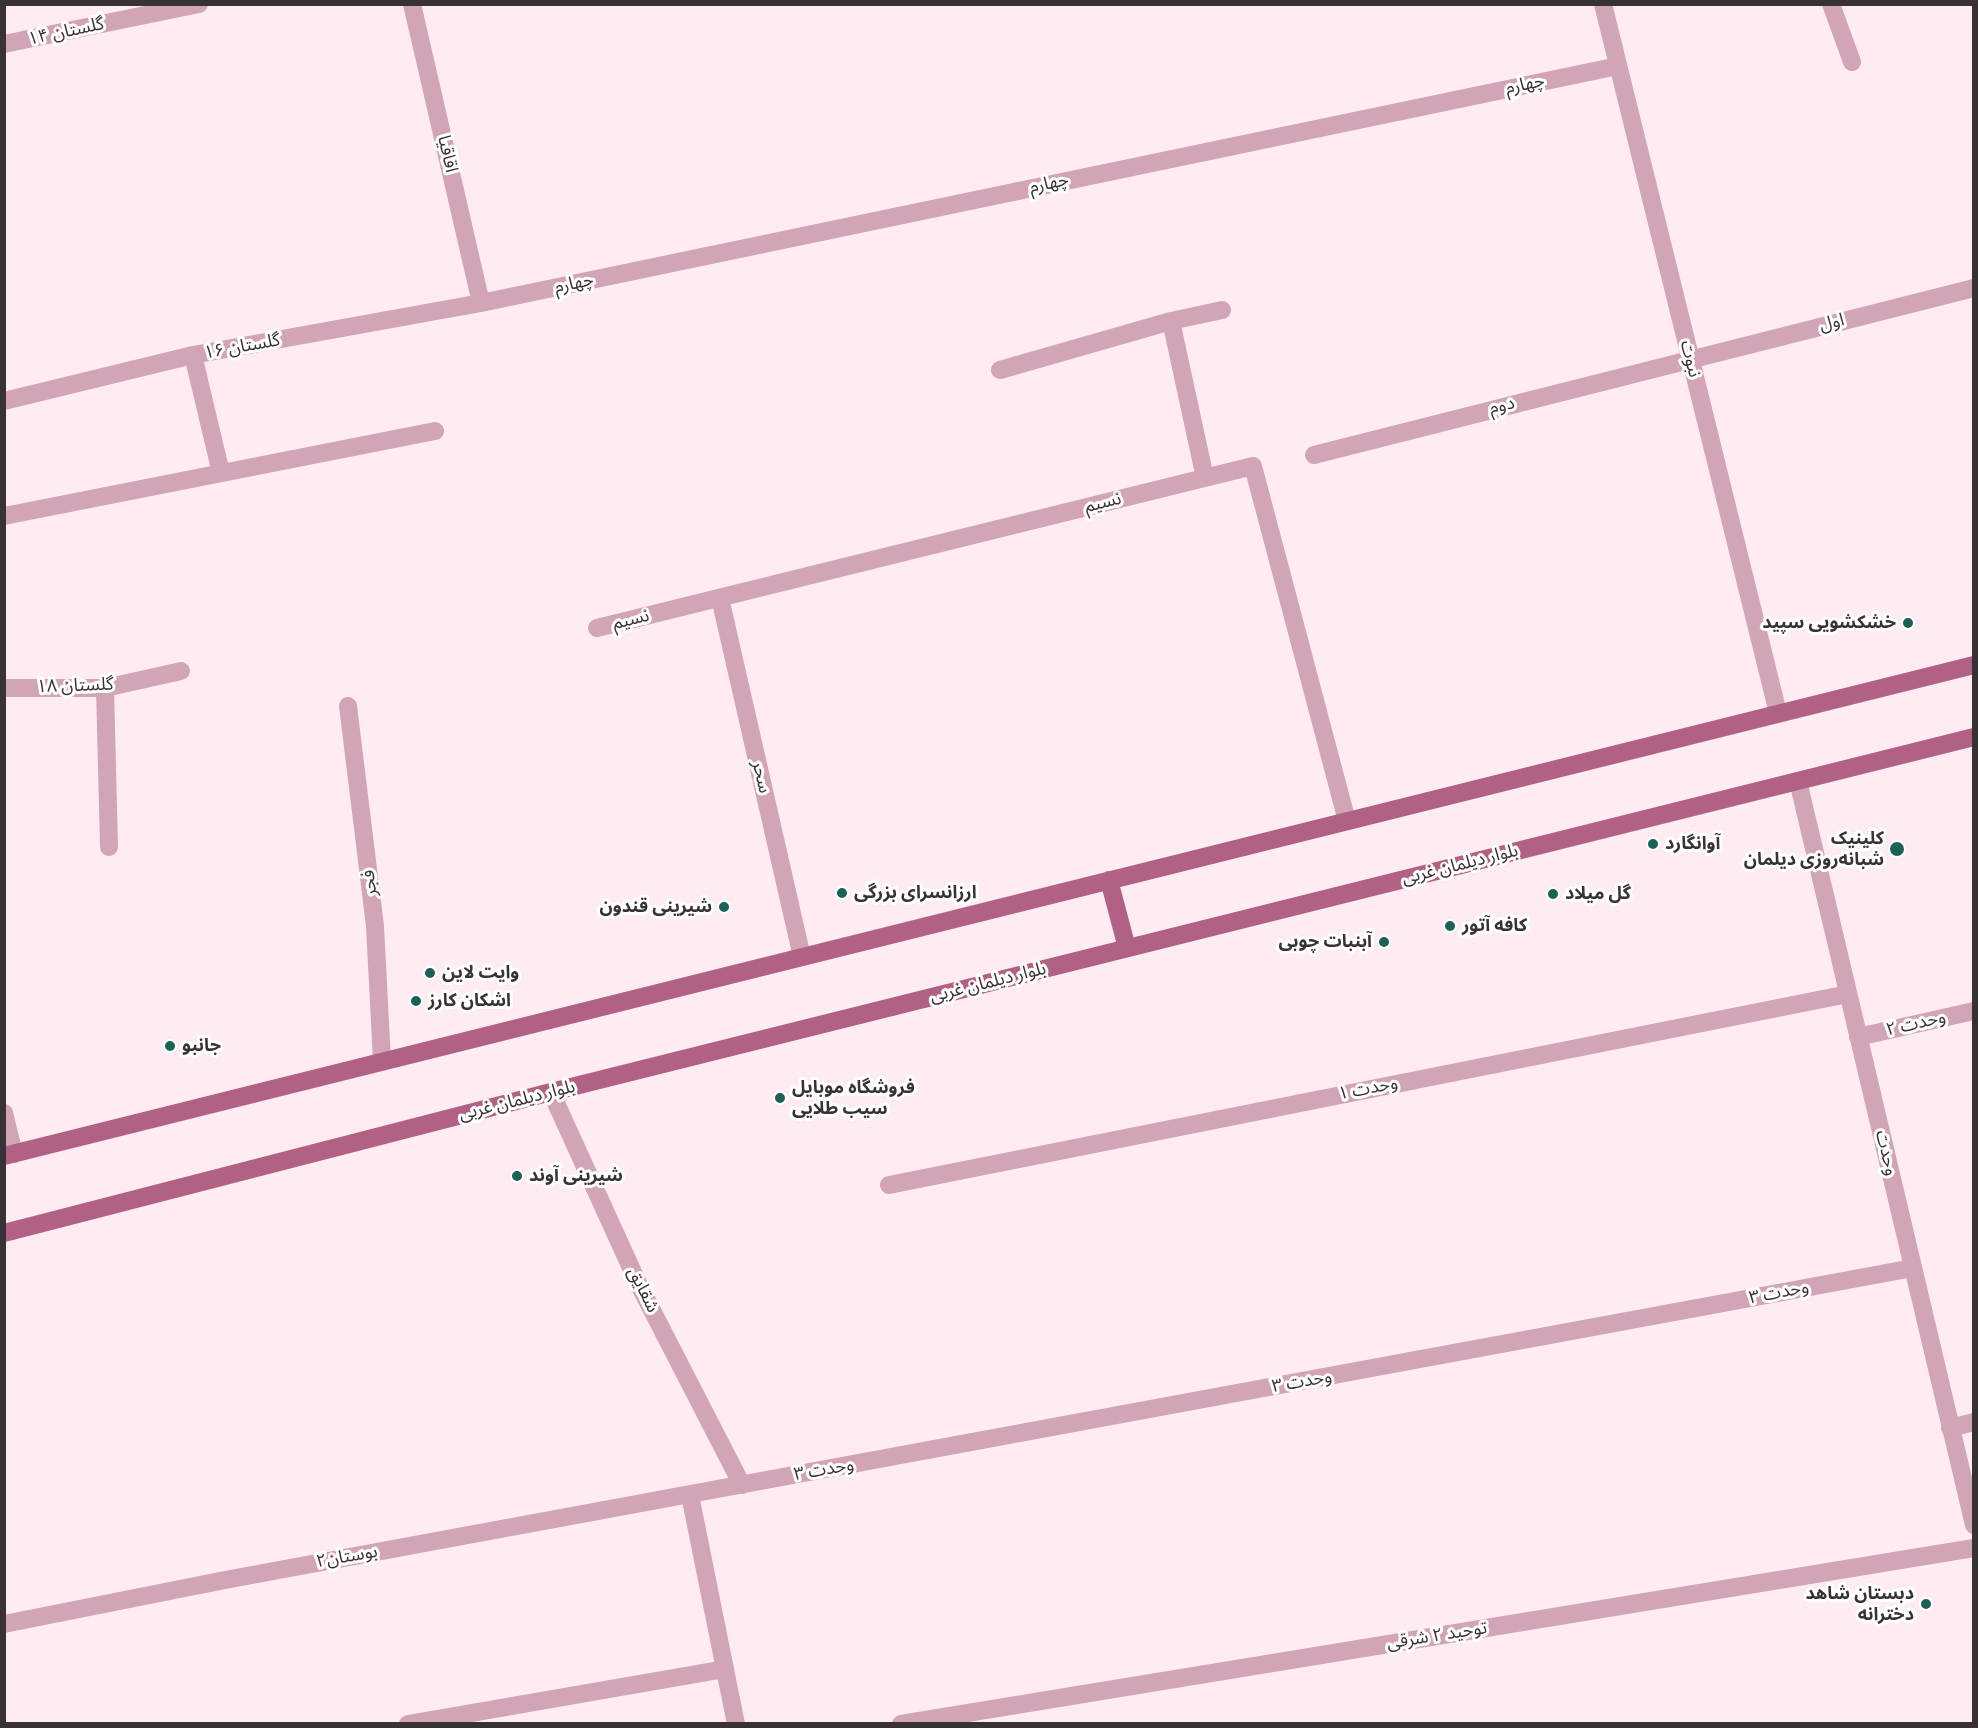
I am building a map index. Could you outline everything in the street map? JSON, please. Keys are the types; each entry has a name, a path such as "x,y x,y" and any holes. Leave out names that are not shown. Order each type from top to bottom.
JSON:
{"main road":[{"path":"9,1155 1974,665"},
{"name":"بلوار دیلمان غربی","path":"4,1233 551,1092 1974,737"},
{"path":"1109,880 1127,948"}],"street":[{"name":"گلستان ۱۴","path":"4,44 199,4"},
{"name":"اقاقیا","path":"412,4 481,303"},
{"name":"نبوت","path":"1603,4 1778,713"},
{"path":"1832,4 1852,63"},
{"name":"چهارم","path":"481,303 1617,66"},
{"name":"اول","path":"1690,358 1974,288"},
{"name":"گلستان ۱۶","path":"4,401 194,355 481,303"},
{"path":"1000,370 1171,321 1222,310"},
{"path":"1171,321 1205,478"},
{"path":"194,355 221,473"},
{"name":"دوم","path":"1314,455 1690,358"},
{"path":"4,516 435,431"},
{"name":"نسیم","path":"597,628 1253,466 1347,821"},
{"name":"سحر","path":"720,598 802,957"},
{"name":"گلستان ۱۸","path":"4,688 105,688 181,671"},
{"path":"105,688 109,847"},
{"name":"فجر","path":"348,706 375,926 382,1061"},
{"name":"وحدت","path":"1798,782 1974,1526"},
{"name":"وحدت ۱","path":"889,1185 1848,994"},
{"name":"وحدت ۲","path":"1858,1037 1974,1011"},
{"name":"شقایق","path":"551,1092 637,1281 742,1485"},
{"path":"4,1113 9,1155"},
{"name":"وحدت ۳","path":"690,1495 1913,1268"},
{"path":"1950,1428 1974,1422"},
{"path":"690,1495 736,1724"},
{"name":"بوستان۲","path":"4,1624 225,1580 690,1495"},
{"name":"توحید ۲ شرقی","path":"901,1724 1974,1548"},
{"path":"408,1724 725,1669"}],"place":[{"name":"خشکشویی سپید","path":"1908,623"},
{"name":"آوانگارد","path":"1653,844"},
{"name":"کلینیک شبانه‌روزی دیلمان","path":"1897,849"},
{"name":"ارزانسرای بزرگی","path":"842,893"},
{"name":"گل میلاد","path":"1553,894"},
{"name":"شیرینی قندون","path":"724,907"},
{"name":"کافه آتور","path":"1450,926"},
{"name":"آبنبات چوبی","path":"1384,942"},
{"name":"وایت لاین","path":"430,973"},
{"name":"اشکان کارز","path":"416,1001"},
{"name":"جانبو","path":"170,1046"},
{"name":"فروشگاه موبایل سیب طلایی","path":"780,1098"},
{"name":"شیرینی آوند","path":"517,1176"},
{"name":"دبستان شاهد دخترانه","path":"1926,1604"}]}
